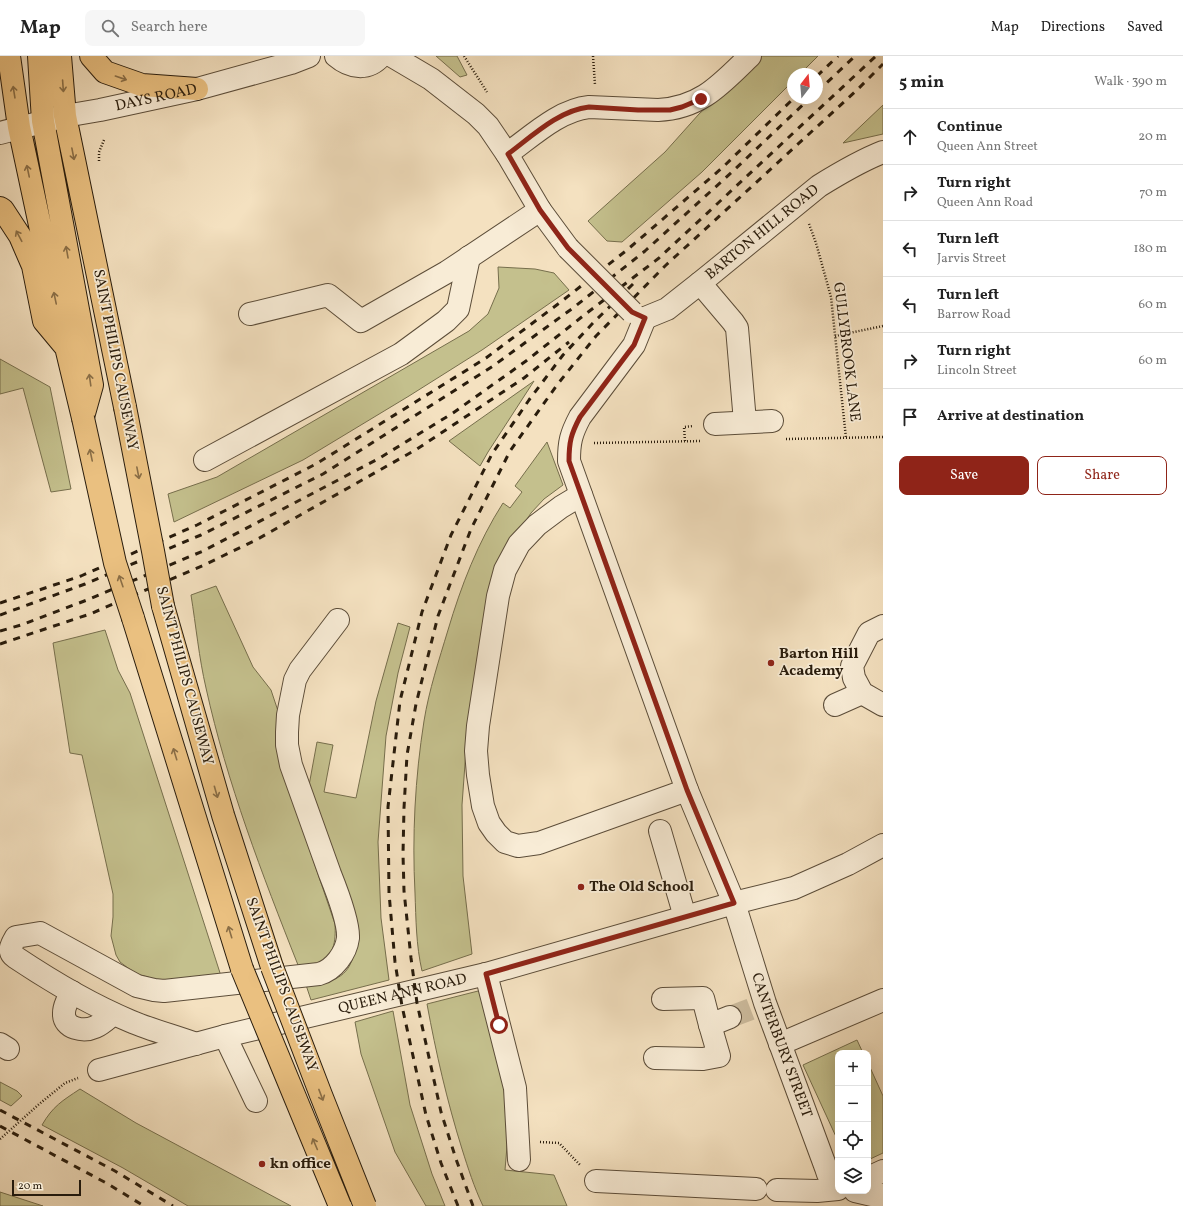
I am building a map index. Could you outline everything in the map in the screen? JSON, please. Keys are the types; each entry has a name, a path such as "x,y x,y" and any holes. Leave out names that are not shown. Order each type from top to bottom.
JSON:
{"main road":[{"name":"SAINT PHILIPS CAUSEWAY","path":"9,56 10,130 66,347 115,563 242,969 340,1206"},
{"name":"SAINT PHILIPS CAUSEWAY","path":"39,56 43,121 92,385 83,418"},
{"name":"SAINT PHILIPS CAUSEWAY","path":"60,56 65,116 125,407 163,606 223,815 272,967 365,1206"},
{"path":"91,56 105,72 142,85 197,89"},
{"path":"0,208 3,210 20,236 32,266 44,321 66,347"}],"street":[{"name":"DAYS ROAD","path":"10,130 65,116 197,89 290,63 309,56"},
{"path":"336,56 343,62 352,66 361,66 371,64 381,56"},
{"path":"392,56 431,79 476,114 488,126 508,154 540,210 568,248 638,315"},
{"path":"508,154 560,116 580,108 670,110 682,107 701,99 713,91 750,56"},
{"name":"BARTON HILL ROAD","path":"638,315 667,309 801,200 838,174 861,161 883,152"},
{"path":"250,314 328,295 361,320 447,272 540,210"},
{"path":"205,460 401,354 446,321 458,309 469,257"},
{"path":"700,283 737,328 745,422"},
{"name":"CANTERBURY STREET","path":"638,315 634,345 580,417 573,430 569,444 569,461 687,790 734,903 758,1006 780,1044 828,1174 835,1181"},
{"path":"715,424 772,421"},
{"path":"581,495 561,506 537,525 519,544 505,570 497,603 478,726 476,752 483,806 489,823 505,842 518,846 539,843 646,806 687,790"},
{"path":"196,1044 131,1022 55,984 12,956 7,936 40,933 137,986 164,991 319,974 334,966 346,944 347,931 340,901 291,765 287,745 287,732 288,715 295,680 300,670 338,620"},
{"path":"883,626 869,633 852,666 854,678 862,693 883,705"},
{"path":"835,705 862,693"},
{"path":"660,831 685,917"},
{"name":"QUEEN ANN ROAD","path":"99,1070 225,1036 486,974 734,903 794,888 848,864 883,845"},
{"path":"486,974 515,1088 518,1150"},
{"path":"72,992 64,1009 64,1014 66,1021 74,1027 81,1030 91,1029 101,1024 113,1014"},
{"path":"655,1058 703,1059 719,1056 720,1021 703,998 664,999"},
{"path":"780,1044 883,1000"},
{"path":"225,1036 256,1101"},
{"path":"871,1177 883,1171"},
{"path":"596,1181 817,1191 835,1189"},
{"path":"868,1194 883,1195"}],"path":[{"path":"464,56 490,97"},
{"path":"593,56 597,108"},
{"name":"GULLYBROOK LANE","path":"801,200 816,243 831,297 846,438"},
{"path":"835,336 883,326"},
{"path":"0,1139 38,1104 65,1083 99,1070"},
{"path":"518,1150 559,1143 596,1181"}],"shaded area":[{"path":"436,56 457,56 467,75 460,77"},
{"path":"762,56 818,56 806,68 787,68 787,87 702,172 622,242 607,241 588,221 665,152 699,114"},
{"path":"883,105 883,134 843,143"},
{"path":"498,267 535,269 554,273 569,290 482,350 303,460 174,522 168,494 217,477 469,331 488,314 499,288"},
{"path":"0,359 50,387 71,489 51,492 23,388 0,394"},
{"path":"534,381 480,466 449,441"},
{"path":"547,442 563,485 544,499 531,513 511,544 467,736 462,805 463,876 472,954 422,971 416,922 414,829 418,764 429,698 453,614 478,549 503,503 510,508 522,492 515,486"},
{"path":"216,586 253,667 271,690 278,711 288,786 335,924 333,948 327,958 316,965 300,968 298,965 246,828 224,759 201,665 191,595"},
{"path":"398,623 410,627 398,673 386,736 378,842 381,918 389,980 311,1000 306,985 322,983 341,976 350,965 353,957 308,791 317,742 333,745 324,792 356,798 376,701"},
{"path":"105,630 118,670 130,693 221,976 199,981 158,980 137,974 120,962 116,955 111,936 113,894 82,755 70,753 53,643"},
{"path":"482,990 511,1098 505,1170 554,1175 567,1206 483,1206 471,1178 451,1113 427,1004"},
{"path":"393,1011 410,1105 432,1174 445,1206 426,1206 395,1152 361,1054 355,1022"},
{"path":"857,1040 862,1050 835,1050"},
{"path":"835,1050 835,1134 803,1065"},
{"path":"871,1070 883,1096 883,1153 871,1159"},
{"path":"0,1082 17,1091 22,1096 11,1106 0,1100"},
{"path":"80,1089 136,1123 291,1206 188,1206 123,1168 42,1125 58,1104"},
{"path":"0,1192 43,1206 0,1206"}],"tunnel":[{"path":"730,1017 751,1009"}],"railway":[{"path":"823,70 838,56"},
{"path":"823,86 855,56"},
{"path":"0,631 21,625 87,600 203,551 378,459 453,413 526,361 659,258 876,56"},
{"path":"473,1206 441,1112 417,1003 404,891 404,808 407,755 416,704 438,616 471,529 510,451 557,385 596,336 665,266 857,90 883,64"},
{"path":"0,603 81,576 197,525 316,464 486,358 627,250 722,168 788,104"},
{"path":"0,615 85,584 201,535 323,474 493,366 573,308 645,251 804,104"},
{"path":"458,1206 441,1163 426,1115 402,1006 395,962 389,893 388,807 400,701 422,612 451,535 492,454 529,400 563,355 635,282"},
{"path":"0,644 90,614 204,565 256,540 417,449 524,378 569,342"},
{"path":"0,1110 115,1171 173,1206"},
{"path":"0,1126 108,1184 144,1206"}],"place":[{"name":"Barton Hill Academy","path":"771,663"},
{"name":"The Old School","path":"581,887"},
{"name":"kn office","path":"262,1164"}],"route":[{"path":"499,1025 486,974 734,903 687,790 569,461 569,444 573,430 580,417 634,345 645,318 632,312 568,248 540,210 508,154 569,111 589,107 670,110 701,99"}]}
